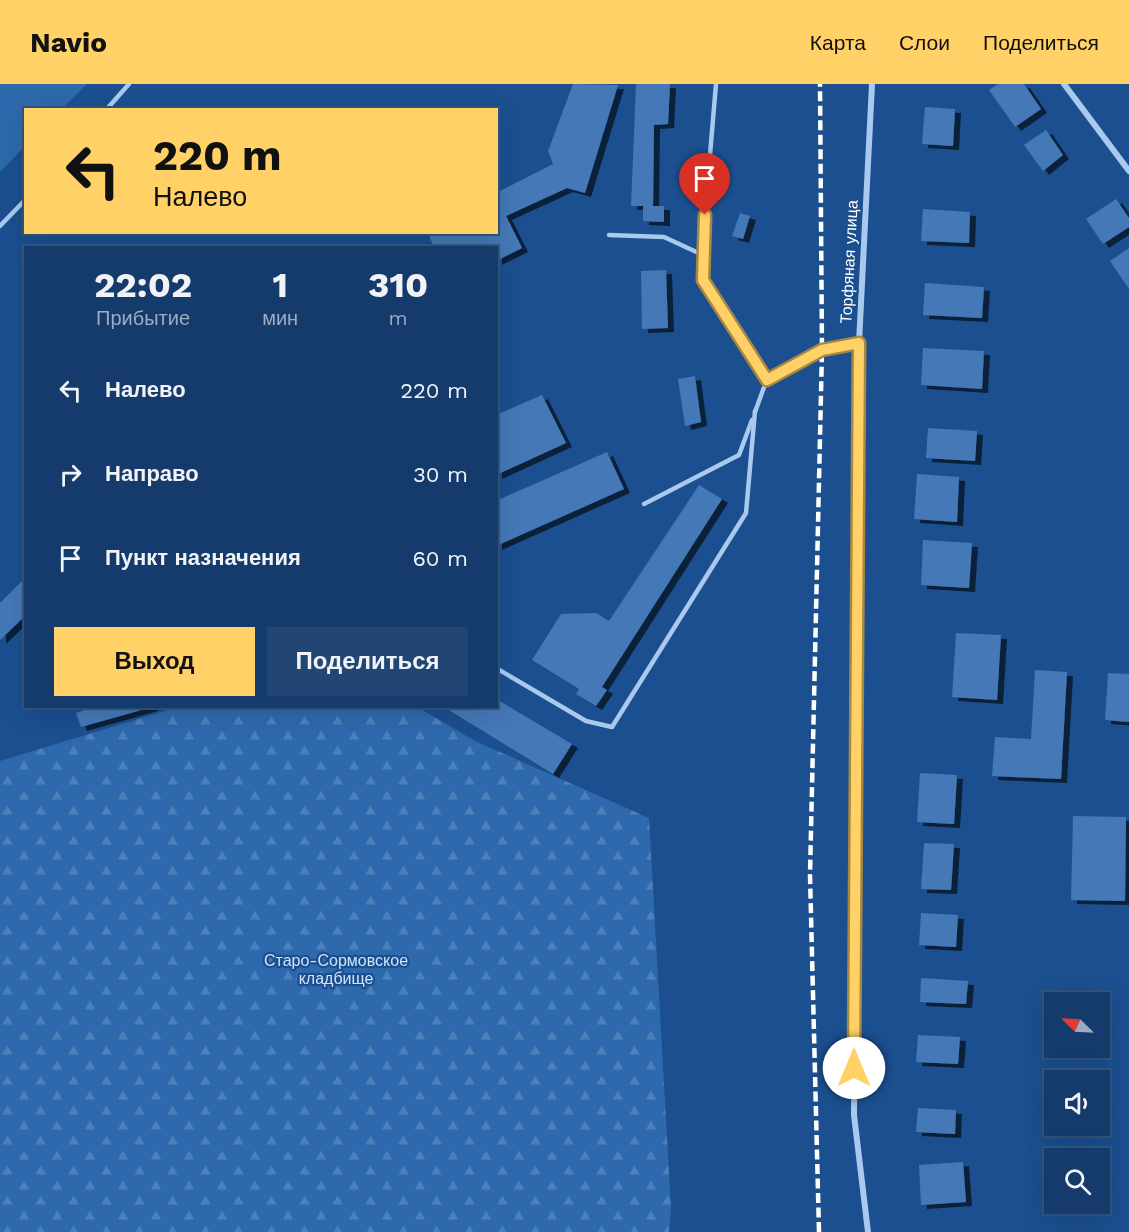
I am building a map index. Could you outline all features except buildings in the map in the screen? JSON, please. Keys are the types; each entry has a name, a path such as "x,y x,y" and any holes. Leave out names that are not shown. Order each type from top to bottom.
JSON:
{"street":[{"name":"Торфяная улица","path":"868,1232 854,1115 859,343 872,84"},
{"path":"1064,84 1129,171"}],"lane":[{"path":"108,108 129,84"},
{"path":"717,84 703,280 767,380"},
{"path":"0,226 24,201"},
{"path":"609,235 664,237 703,255"},
{"path":"644,504 739,455 767,380 822,350 859,343"},
{"path":"498,669 586,721 612,727 746,513 755,411"}],"green space":[{"path":"0,84 87,84 63,108 24,108 24,147 0,172"},
{"name":"Старо-Сормовское кладбище","path":"174,708 419,708 475,741 649,818 671,1208 669,1232 0,1232 0,761"}],"railway":[{"path":"819,1232 810,875 822,350 820,84"}],"route":[{"path":"705,215 703,280 767,380 822,350 859,343 854,1068"}]}
